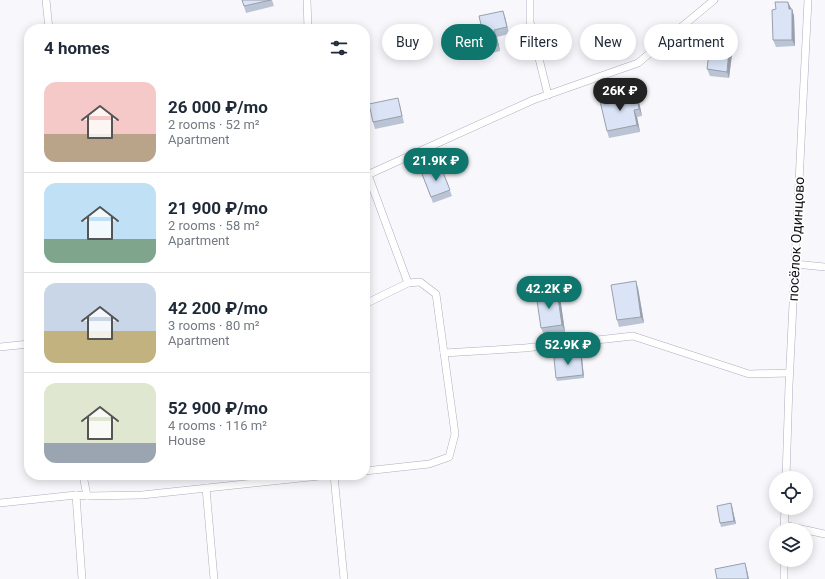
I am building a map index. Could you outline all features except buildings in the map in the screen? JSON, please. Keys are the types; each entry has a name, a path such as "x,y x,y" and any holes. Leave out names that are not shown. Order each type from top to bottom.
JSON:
{"lane":[{"path":"46,0 48,24"},
{"path":"307,0 308,24"},
{"path":"530,0 530,22 548,95"},
{"path":"370,174 548,95 638,63 714,0"},
{"name":"посёлок Одинцово","path":"786,471 789,373 808,0"},
{"path":"370,186 408,283"},
{"path":"795,264 825,267"},
{"path":"370,302 408,283 420,282 436,294 455,434 449,457 428,464 370,470"},
{"path":"444,353 526,348 633,336 749,374 789,373"},
{"path":"0,347 24,345"},
{"path":"85,480 87,496"},
{"path":"0,503 76,495 142,495 282,480"},
{"path":"334,480 344,579"},
{"path":"206,488 214,579"},
{"path":"76,495 82,579"},
{"path":"813,531 825,534"},
{"path":"784,567 784,579"}]}
